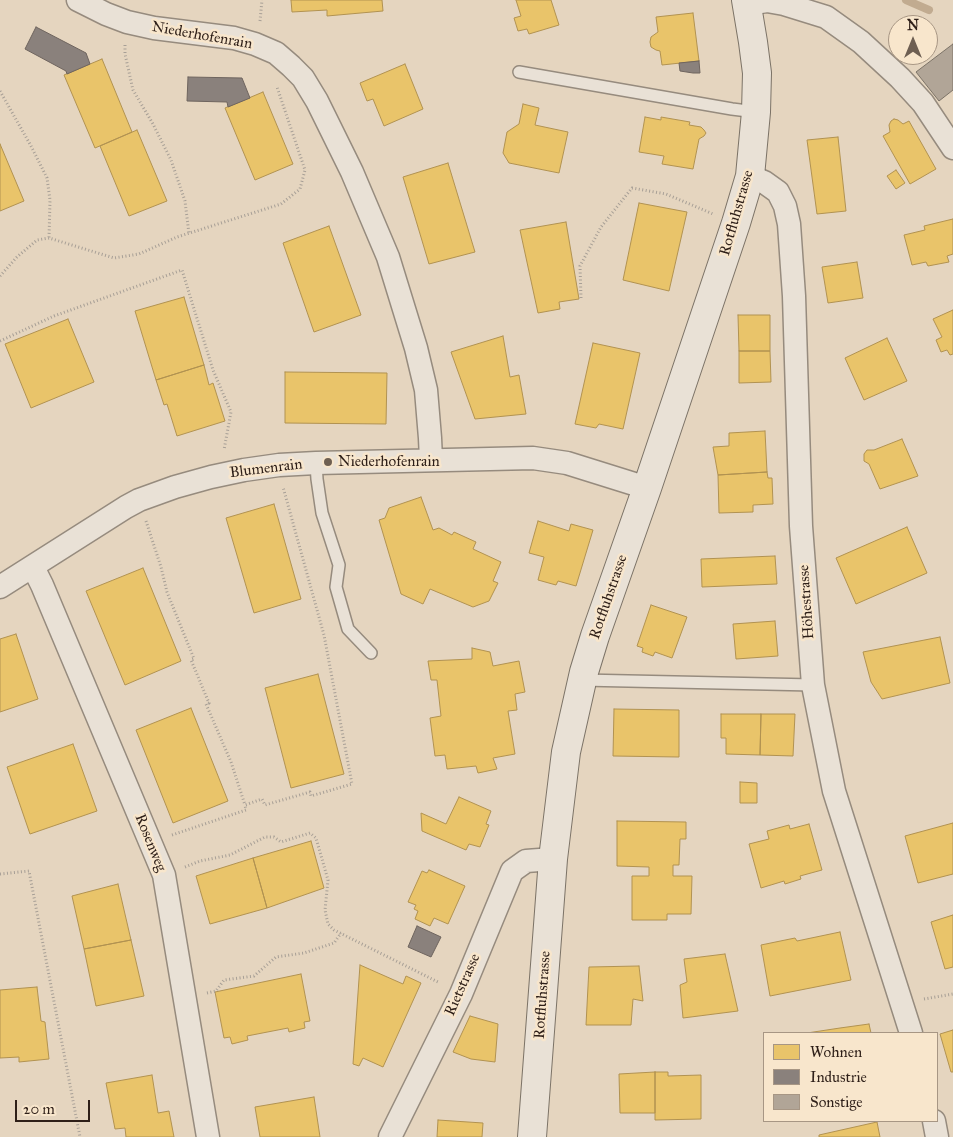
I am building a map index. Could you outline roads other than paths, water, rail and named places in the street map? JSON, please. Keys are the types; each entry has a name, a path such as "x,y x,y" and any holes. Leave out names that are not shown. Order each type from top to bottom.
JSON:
{"main road":[{"name":"Rotfluhstrasse","path":"532,1137 553,859 566,752 582,680 595,636 647,488 750,176 756,112 756,73 746,2"}],"street":[{"name":"Niederhofenrain","path":"78,0 106,14 128,22 154,28 234,38 255,44 276,53 303,78 317,101 352,172 388,256 416,348 426,390 431,460"},
{"path":"746,2 767,1 784,4 826,17 861,42 900,78 923,103 953,148"},
{"name":"Höhestrasse","path":"750,176 764,182 778,192 785,206 789,224 794,296 801,526 813,685 834,791 911,1032"},
{"name":"Blumenrain","path":"0,587 139,500 174,487 244,470 279,465 316,463 517,458 567,463 647,488"},
{"name":"Rosenweg","path":"33,567 164,875 208,1137"},
{"name":"Rietstrasse","path":"390,1137 461,994 512,870 526,861 553,859"},
{"path":"934,1122 937,1137"}],"lane":[{"path":"520,72 732,110 756,112"},
{"path":"316,463 322,513 339,565 336,587 348,629 371,653"},
{"path":"582,680 813,685"}],"waterway":[{"path":"906,0 929,10"}],"place":[{"name":"Niederhofenrain","path":"328,462"}]}
